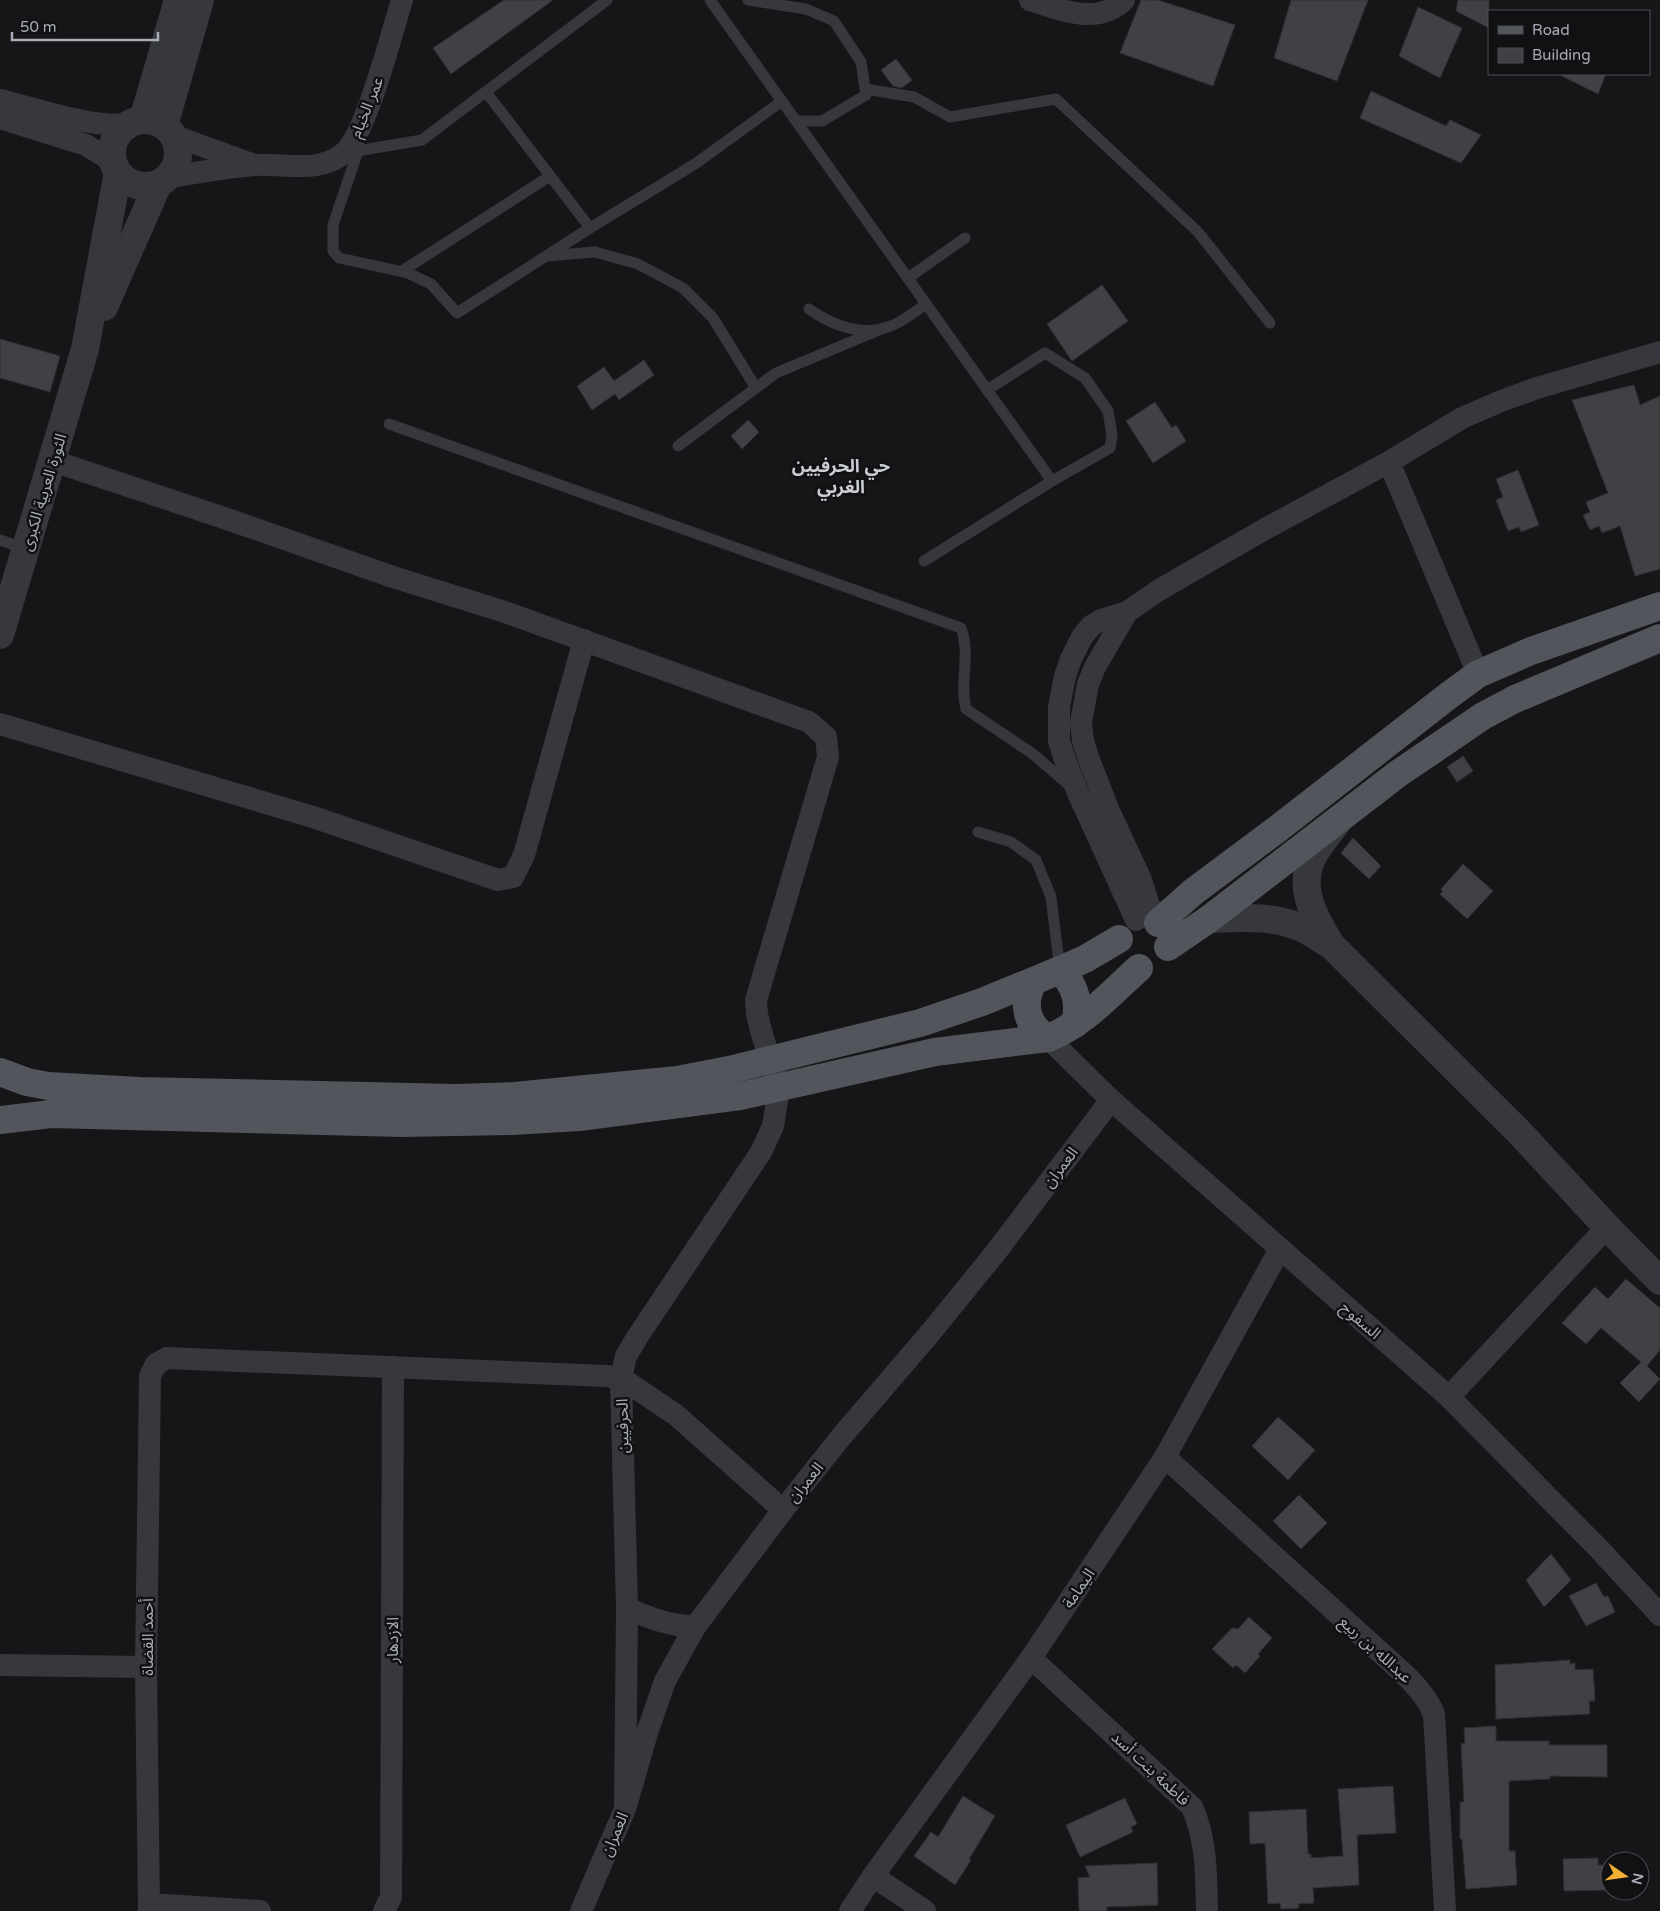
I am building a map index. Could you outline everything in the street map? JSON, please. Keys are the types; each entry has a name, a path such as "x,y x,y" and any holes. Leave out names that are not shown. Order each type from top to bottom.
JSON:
{"main road":[{"path":"1147,930 1161,961 1147,968 1139,968 1129,964 1122,955 1147,930 1193,892 1478,674 1531,651 1660,606"},
{"path":"0,1072 27,1082 48,1086 138,1091 456,1098 515,1096 668,1081 729,1070 838,1045 920,1023 982,1002 1060,970 1147,930 1209,920 1399,772 1483,716 1515,699 1660,638"},
{"path":"0,1120 61,1114 401,1123 503,1121 579,1117 730,1098 936,1052 1048,1038 1062,1033 1075,1024 1139,968"},
{"path":"1060,970 1071,983 1077,999 1075,1024"},
{"path":"1034,981 1027,997 1027,1013 1035,1028 1048,1038"}],"street":[{"path":"153,126 178,0"},
{"path":"153,126 200,0"},
{"name":"عمر الخيام","path":"163,180 255,165 316,166 351,152 381,71 402,0"},
{"path":"1030,0 1066,12 1090,14 1112,11 1124,0"},
{"name":"عمر الخيام","path":"0,100 91,122 153,126 255,165"},
{"path":"0,118 86,144 107,158 117,171 126,180 136,185 147,186 163,180 175,168 178,157 177,145 153,126 122,129 115,139 112,150 113,161 117,171"},
{"name":"الثورة العربية الكبرى","path":"0,634 85,349 117,171"},
{"name":"الثورة العربية الكبرى","path":"85,349 163,180"},
{"path":"1147,930 1078,792 1066,763 1060,741 1059,707 1065,676 1082,637 1091,626 1101,620 1127,612 1159,590 1257,533 1389,462 1462,418 1501,401 1569,378 1660,352"},
{"path":"53,461 393,577 505,612 809,722 826,737 828,757 756,1000 757,1014 779,1088"},
{"path":"1389,462 1478,674"},
{"path":"1127,612 1095,667 1088,684 1081,722 1083,740 1089,760 1109,811 1141,880 1147,930"},
{"path":"0,724 313,817 498,880 513,877 524,855 584,640"},
{"path":"1332,946 1311,910 1307,879 1311,861 1339,820"},
{"path":"1209,920 1273,919 1304,929 1332,946 1519,1132 1660,1281"},
{"name":"السفوح","path":"1048,1038 1111,1100 1449,1397 1601,1551 1660,1615"},
{"name":"الحرفيين","path":"626,1809 627,1608 621,1378 626,1356 638,1336 767,1141 776,1115 779,1088"},
{"name":"العمران","path":"581,1911 626,1809 647,1733 665,1681 695,1627 783,1510 841,1437 996,1252 1111,1100"},
{"path":"1449,1397 1607,1227"},
{"name":"اليمامة","path":"850,1911 873,1876 1031,1658 1165,1457 1280,1249"},
{"name":"أحمد القضاة","path":"149,1907 146,1667 150,1376 156,1364 167,1358 393,1367"},
{"path":"393,1367 621,1378 676,1415 783,1510"},
{"name":"الازدهار","path":"384,1911 391,1897 393,1367"},
{"name":"عبدالله بن ربيع","path":"1165,1457 1416,1685 1429,1703 1434,1714 1445,1911"},
{"path":"627,1608 652,1620 677,1626 695,1627"},
{"name":"فاطمة بنت أسد","path":"1031,1658 1192,1807 1200,1825 1205,1850 1207,1911"},
{"path":"0,1665 146,1667"},
{"path":"873,1876 925,1911"},
{"path":"149,1907 260,1911"}],"lane":[{"path":"607,0 422,140 351,152 333,225 333,252 340,258 402,271 431,284 457,313 695,164 782,101"},
{"path":"710,0 1052,481"},
{"path":"748,0 806,9 834,21 861,62 866,95 822,121 796,121"},
{"path":"866,89 914,97 950,117 1056,99 1198,232 1270,323"},
{"path":"486,92 590,228"},
{"path":"402,271 550,176"},
{"path":"908,278 965,238"},
{"path":"545,257 595,252 638,264 683,288 713,318 756,388"},
{"path":"809,310 838,326 870,331 894,325 926,304"},
{"path":"678,446 776,373 884,328"},
{"path":"924,561 1052,481 1110,448 1112,435 1108,412 1104,405 1084,378 1045,352 987,390"},
{"path":"389,424 961,628 965,638 964,702 966,709 1033,754 1078,792"},
{"path":"0,540 26,549"},
{"path":"978,832 1011,842 1036,860 1051,897 1060,970"}],"building":[{"path":"504,0 553,0 451,74 433,48"},
{"path":"1141,0 1158,0 1235,25 1213,86 1120,53"},
{"path":"1291,0 1368,0 1337,81 1274,58"},
{"path":"1458,0 1489,0 1488,27 1456,11"},
{"path":"1418,7 1462,28 1440,78 1399,56"},
{"path":"896,59 912,80 902,88 893,86 881,70"},
{"path":"1560,75 1606,75 1598,94"},
{"path":"1371,91 1446,126 1450,120 1481,135 1461,163 1360,118"},
{"path":"1102,285 1128,321 1072,361 1047,324"},
{"path":"0,339 60,356 50,392 0,378"},
{"path":"644,360 654,375 619,400 615,394 592,410 577,386 604,367 614,381"},
{"path":"1634,385 1640,405 1660,396 1660,569 1635,576 1620,526 1602,533 1599,526 1590,530 1583,515 1590,512 1586,502 1608,493 1572,400"},
{"path":"1155,402 1172,428 1176,425 1186,441 1153,463 1126,421"},
{"path":"748,420 759,432 742,449 731,436"},
{"path":"1518,470 1539,525 1521,532 1519,527 1508,531 1496,500 1503,497 1496,479"},
{"path":"1463,756 1473,771 1457,782 1447,767"},
{"path":"1353,838 1381,866 1369,879 1341,853"},
{"path":"1463,864 1493,891 1467,919 1440,894 1443,891 1441,889"},
{"path":"1626,1279 1660,1308 1660,1350 1647,1366 1660,1379 1639,1402 1620,1383 1641,1362 1601,1328 1586,1344 1562,1323 1595,1287 1608,1299"},
{"path":"1278,1417 1315,1450 1288,1480 1252,1446"},
{"path":"1299,1495 1327,1523 1301,1549 1273,1521"},
{"path":"1551,1554 1571,1580 1544,1607 1526,1580"},
{"path":"1596,1583 1604,1597 1608,1596 1615,1612 1586,1626 1569,1596"},
{"path":"1249,1617 1272,1638 1245,1673 1236,1665 1233,1668 1212,1649 1232,1628 1238,1629"},
{"path":"1570,1660 1570,1664 1575,1663 1575,1670 1593,1669 1595,1701 1589,1701 1590,1714 1496,1719 1495,1665"},
{"path":"1496,1726 1496,1741 1549,1741 1549,1745 1607,1745 1607,1777 1550,1776 1550,1779 1509,1781 1509,1851 1515,1851 1517,1885 1466,1889 1462,1839 1460,1839 1460,1802 1464,1802 1461,1744 1465,1743 1464,1728"},
{"path":"1393,1786 1396,1833 1357,1835 1359,1885 1313,1888 1314,1903 1298,1904 1299,1908 1281,1909 1280,1903 1268,1904 1265,1843 1250,1844 1249,1812 1306,1809 1308,1854 1311,1854 1311,1858 1343,1856 1338,1789"},
{"path":"963,1796 995,1816 955,1885 914,1856 931,1832 938,1837"},
{"path":"1125,1798 1137,1824 1131,1827 1133,1832 1080,1857 1066,1825"},
{"path":"1598,1858 1598,1865 1600,1865 1600,1890 1564,1891 1563,1859"},
{"path":"1157,1863 1158,1905 1107,1907 1107,1911 1079,1911 1078,1878 1090,1877 1085,1866"}],"district":[{"name":"حي الحرفيين الغربي","path":"841,476"}]}
